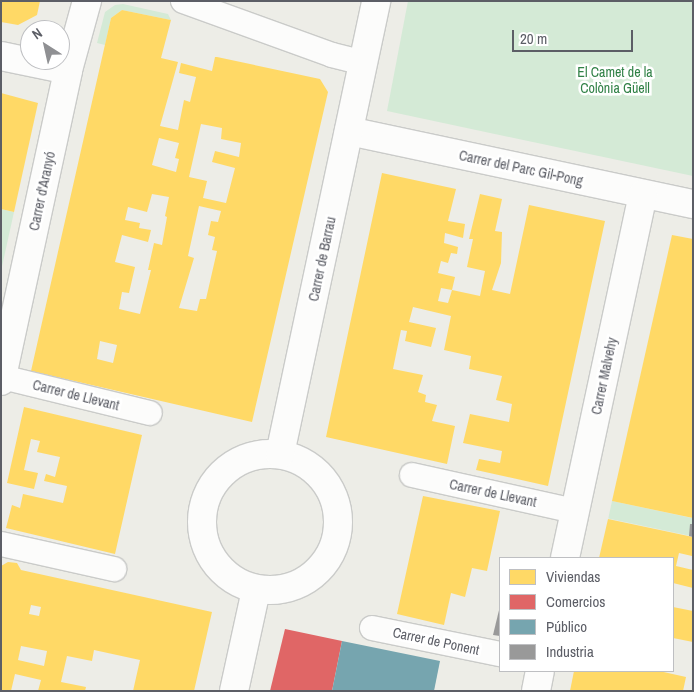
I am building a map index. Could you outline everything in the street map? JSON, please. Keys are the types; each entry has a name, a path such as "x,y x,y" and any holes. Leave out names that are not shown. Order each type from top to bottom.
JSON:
{"street":[{"name":"Carrer d'Aranyó","path":"70,63 87,1"},
{"path":"183,1 332,55 363,63"},
{"name":"Carrer de Barrau","path":"280,454 376,1"},
{"path":"1,56 20,60"},
{"name":"Carrer d'Aranyó","path":"2,379 68,70"},
{"name":"Carrer del Parc Gil-Pong","path":"349,131 693,204"},
{"name":"Carrer Malvehy","path":"565,557 643,194"},
{"name":"Carrer de Llevant","path":"2,379 150,413"},
{"path":"280,454 301,460 319,473 331,491 338,511 338,534 331,555 318,572 299,584 278,591 256,590 234,581 216,566 205,545 201,522 205,499 217,479 235,464 256,455 280,454"},
{"name":"Carrer de Llevant","path":"412,475 575,511"},
{"path":"1,544 114,569"},
{"path":"234,691 256,590"},
{"name":"Carrer de Ponent","path":"372,628 499,654"},
{"path":"536,691 540,672"}],"green space":[{"name":"El Camet de la Colònia Güell","path":"408,1 693,1 693,176 387,111"},
{"path":"123,4 168,14 171,20 122,10 111,18 105,45 97,43 105,12 115,5"},
{"path":"1,209 14,212 1,271"},
{"path":"612,501 693,518 689,536 608,519"}],"building: Viviendas":[{"path":"1,1 40,1 37,15 28,20 20,20 18,25 1,22"},
{"path":"122,10 171,20 161,58 178,62 160,126 178,130 184,100 190,102 196,77 179,73 181,63 212,71 215,57 217,57 320,79 328,92 252,422 31,371 111,18","holes":["201,124 222,128 221,139 241,143 239,157 215,151 212,162 235,168 226,203 203,198 207,181 189,177","159,138 179,143 175,158 179,159 176,172 152,165","152,194 169,197 162,245 154,243 148,270 151,270 140,314 119,309 122,292 129,293 135,267 115,262 122,235 148,242 151,230 139,228 140,223 125,220 128,207 147,212","199,206 221,211 218,222 211,221 208,235 215,237 212,250 217,251 206,299 200,299 197,311 179,308 194,258 188,256","100,341 117,345 113,363 97,359"]},
{"path":"1,93 38,103 14,212 1,209"},
{"path":"382,173 456,189 448,221 465,224 463,238 445,233 444,243 458,247 457,254 451,253 448,263 441,261 438,273 455,277 452,290 480,296 485,271 467,267 473,239 469,239 480,194 502,199 495,231 502,232 501,263 492,290 510,294 529,205 605,221 548,486 476,470 479,459 500,463 502,451 463,443 470,414 509,422 512,404 496,400 502,376 469,369 471,356 444,350 451,316 413,307 409,322 436,328 431,347 405,341 407,331 401,330 393,369 423,375 418,392 426,395 425,402 437,405 432,421 455,426 447,464 326,437","holes":["441,288 452,290 448,303 438,301"]},
{"path":"672,235 693,239 693,518 612,501"},
{"path":"24,407 142,435 115,554 6,528 12,505 20,508 23,494 63,503 67,486 44,481 46,474 55,477 60,457 37,452 40,441 31,439 24,470 38,473 34,489 7,483"},
{"path":"423,496 500,511 487,571 472,568 465,597 451,593 444,625 397,614"},
{"path":"608,519 693,537 692,556 679,553 676,566 693,570 693,588 674,583 674,557 599,557"},
{"path":"8,562 17,563 21,570 212,612 194,691 133,691 140,660 94,650 92,661 67,656 61,682 86,687 85,691 38,691 41,680 15,674 11,691 1,691 1,566","holes":["31,605 41,607 39,616 29,614","21,646 47,651 44,666 18,660"]},
{"path":"674,607 693,611 693,642 674,638"},
{"path":"574,672 664,672 686,677 683,691 570,691"}],"building: Comercios":[{"path":"285,629 342,641 332,691 270,691"}],"building: Público":[{"path":"342,641 440,661 434,691 332,691"}],"building: Industria":[{"path":"690,524 693,524 693,537 689,536"},
{"path":"499,610 499,636 493,635"}]}
